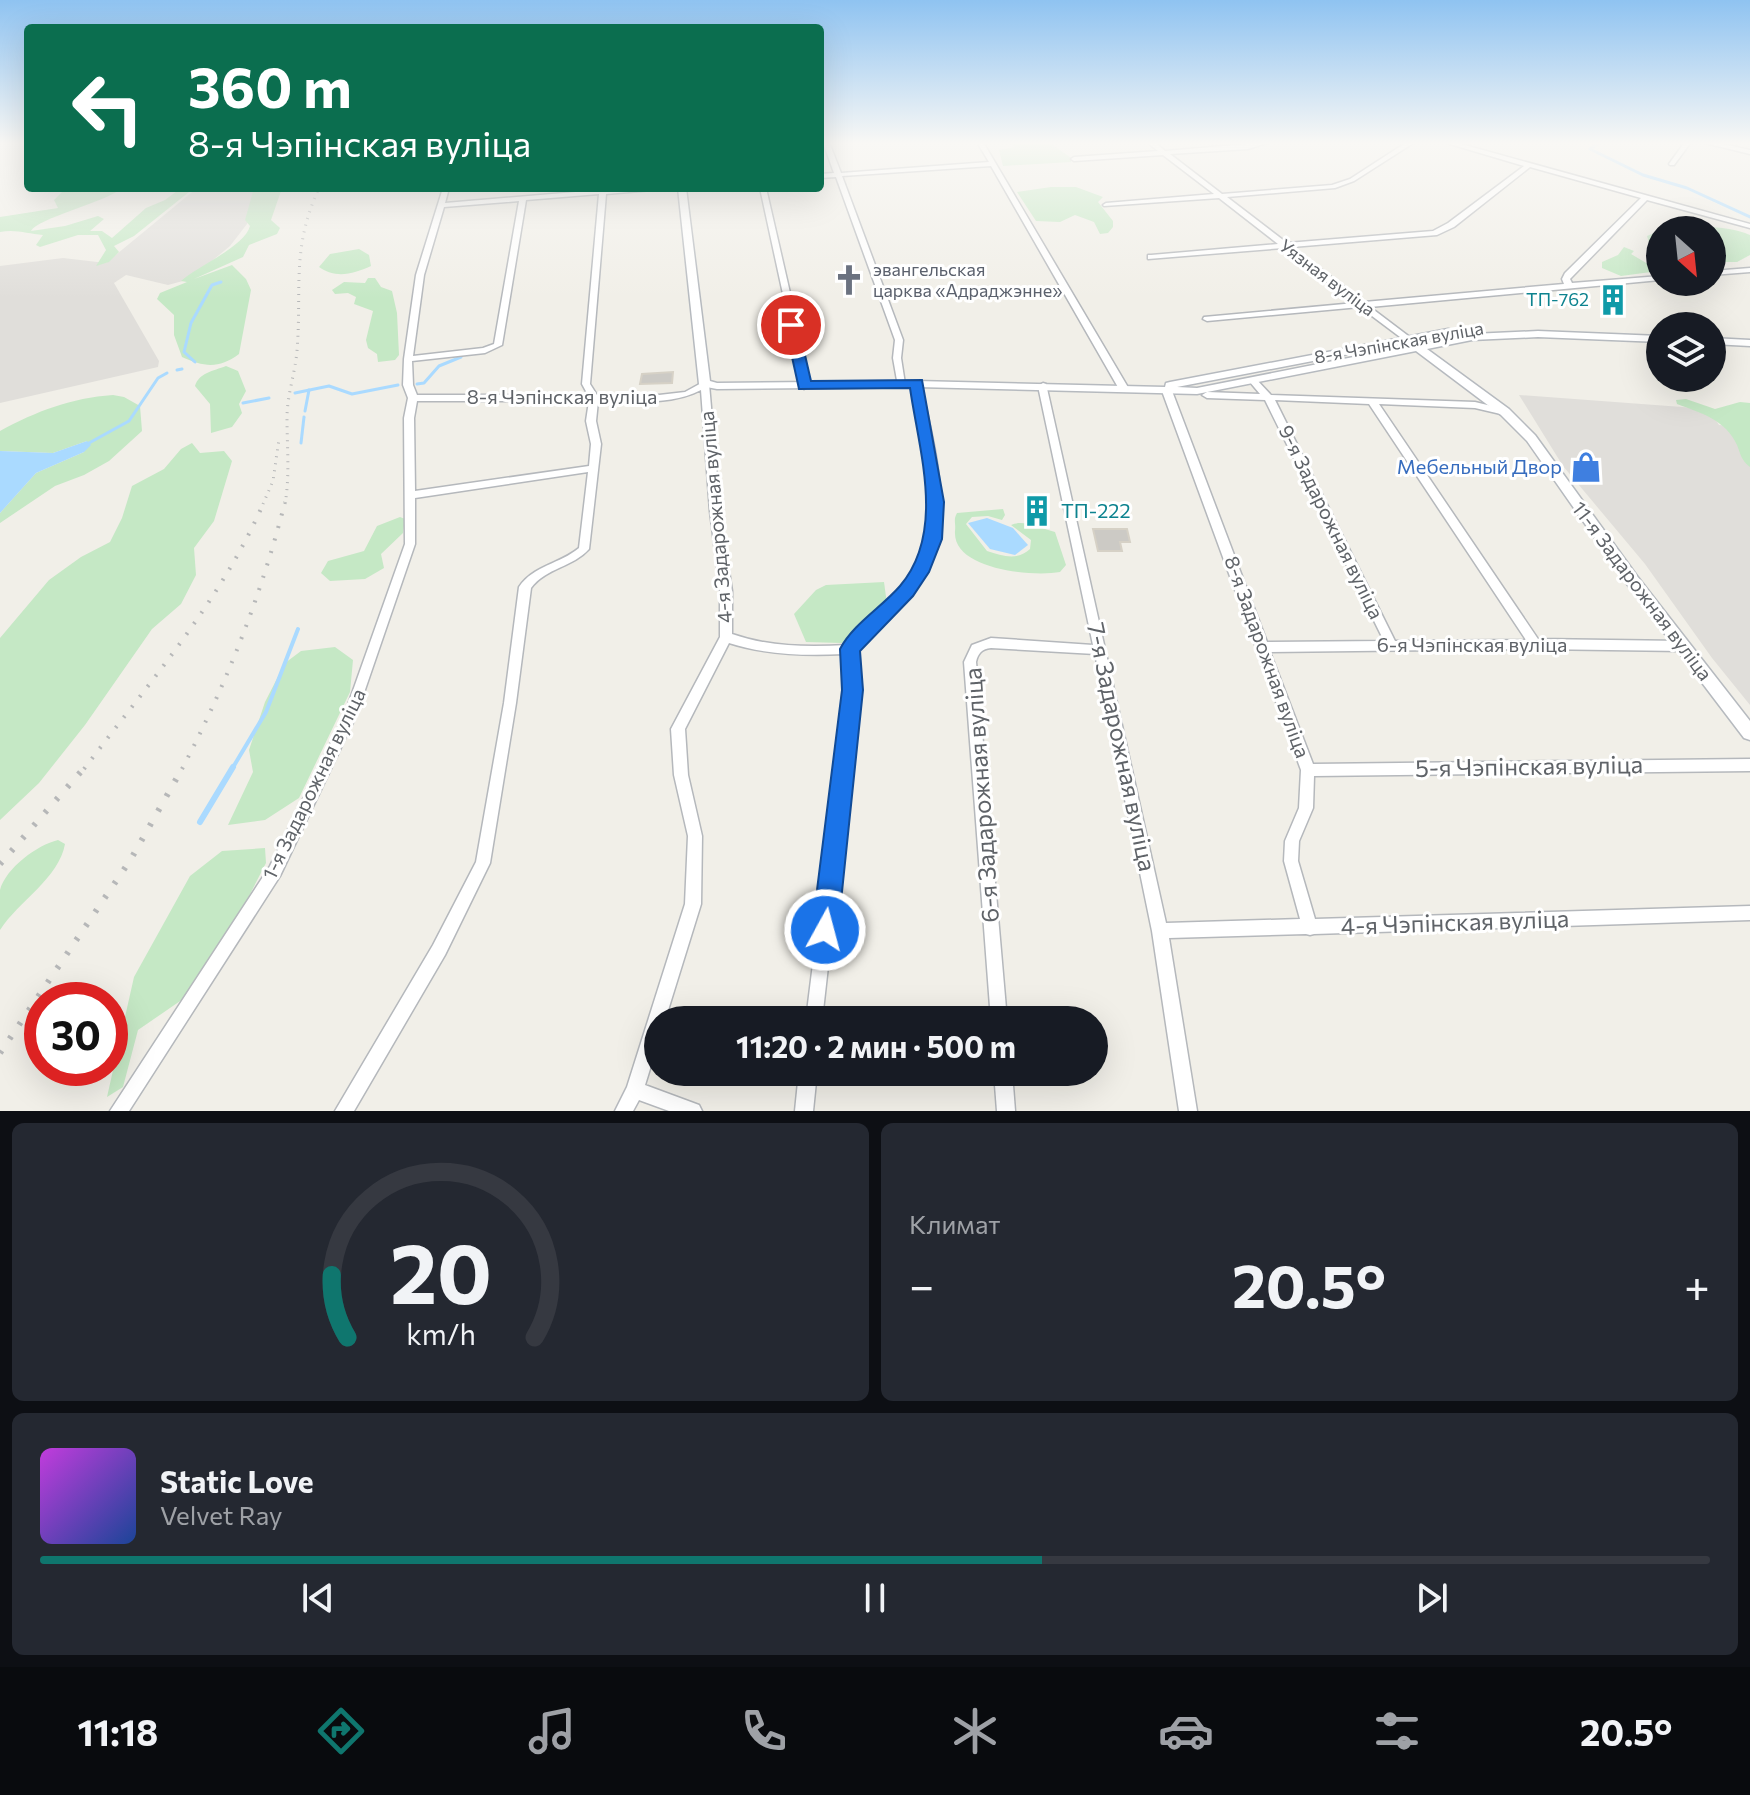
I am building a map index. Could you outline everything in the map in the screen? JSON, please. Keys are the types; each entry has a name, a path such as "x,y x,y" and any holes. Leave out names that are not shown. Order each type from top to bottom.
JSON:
{"main road":[{"name":"4-я Задарожная вуліца","path":"682,194 701,326 705,384"},
{"name":"8-я Чэпінская вуліца","path":"1141,390 1408,340 1496,327 1646,331"},
{"path":"1726,334 1750,335"},
{"name":"8-я Чэпінская вуліца","path":"705,384 738,387 901,384 1043,386 1202,393 1461,339 1505,335 1646,339"},
{"name":"Уязная вуліца","path":"1408,340 1505,412"},
{"path":"1726,342 1750,343"},
{"name":"11-я Задарожная вуліца","path":"1505,412 1531,438 1682,646 1750,733"}],"street":[{"name":"1-я Задарожная вуліца","path":"119,1111 275,871 350,716 410,544 409,418 413,398 408,385 408,359 420,275 445,194"},
{"path":"442,205 569,194"},
{"path":"344,1111 439,950 483,863 510,703 525,587 529,579 573,560 584,549 596,444 591,421 594,398 586,384 603,194"},
{"path":"764,194 800,354 804,386"},
{"path":"846,194 899,340 897,358 901,384"},
{"path":"1010,194 1124,389"},
{"name":"Уязная вуліца","path":"1216,194 1408,340"},
{"path":"1106,205 1242,194"},
{"path":"1151,257 1441,231 1491,194"},
{"path":"1634,194 1750,226"},
{"path":"1569,286 1568,275 1646,197"},
{"path":"408,359 485,350 498,345 523,199"},
{"path":"1726,272 1750,270"},
{"path":"1207,319 1646,279"},
{"name":"9-я Задарожная вуліца","path":"1253,381 1269,398 1392,646"},
{"name":"8-я Чэпінская вуліца","path":"413,398 659,398 687,394 705,384"},
{"name":"4-я Задарожная вуліца","path":"624,1111 635,1090 693,904 695,836 681,775 678,729 726,637 726,591 715,511 705,384"},
{"path":"726,637 743,644 813,651 850,649 906,591 920,572 933,539 935,502 917,384"},
{"name":"7-я Задарожная вуліца","path":"1043,386 1160,931 1188,1111"},
{"name":"8-я Задарожная вуліца","path":"1167,391 1308,770 1306,808 1292,841 1291,861 1310,928"},
{"name":"8-я Чэпінская вуліца","path":"1202,393 1475,405 1505,412"},
{"path":"1372,401 1535,644"},
{"path":"411,495 594,468"},
{"name":"6-я Задарожная вуліца","path":"998,1006 970,662 972,652 981,644 991,643 1099,650"},
{"name":"6-я Чэпінская вуліца","path":"1263,647 1682,646"},
{"path":"816,1006 853,690 850,649"},
{"name":"5-я Чэпінская вуліца","path":"1308,770 1750,765"},
{"name":"4-я Чэпінская вуліца","path":"1160,931 1750,913"},
{"path":"804,1111 807,1086"},
{"path":"1004,1086 1006,1111"},
{"path":"635,1090 693,1111"}],"shaded area":[{"path":"190,194 255,194 247,224 230,246 190,279 168,285 126,275 114,283 159,361 158,367 0,403 0,266 63,258 106,263"},
{"path":"1519,395 1709,409 1719,425 1750,427 1750,705 1712,658 1645,564 1563,466"}],"green space":[{"path":"60,194 114,194 46,221 31,231 65,226 98,216 104,219 90,231 102,231 112,238 146,208 173,194 187,194 134,236 114,246 119,252 109,262 96,266 106,250 98,235 78,235 40,247 36,245 43,235 0,232 0,217 58,208 54,200"},
{"path":"252,194 280,194 271,220 280,228 277,234 249,245 243,257 194,279 232,265 246,279 251,290 239,354 218,364 204,364 182,357 174,335 174,315 157,299 160,293 187,282 181,281 240,241 250,226 245,220"},
{"path":"1018,194 1094,194 1103,197 1098,202 1113,221 1113,227 1108,233 1100,234 1094,222 1075,215 1060,222 1036,221"},
{"path":"1726,229 1750,235 1750,255 1737,262 1726,262"},
{"path":"1624,247 1634,251 1631,254 1646,263 1646,273 1621,276 1602,268 1602,262 1618,255"},
{"path":"359,249 369,255 371,266 345,274 332,273 319,267 330,254"},
{"path":"368,278 375,278 381,287 392,291 397,313 399,355 395,360 378,362 377,354 368,348 366,340 373,311 354,304 356,297 348,293 335,294 332,290 344,282 365,283"},
{"path":"226,366 238,371 246,391 239,404 242,413 232,427 211,433 210,404 195,386 203,375"},
{"path":"113,395 140,406 142,431 109,461 55,486 0,523 0,513 36,473 84,452 87,441 53,453 0,451 0,431 55,407"},
{"path":"1686,399 1715,409 1740,402 1750,403 1750,467 1743,460 1732,436 1720,423 1677,404 1676,400"},
{"path":"192,443 200,453 224,451 232,461 214,521 194,548 196,575 181,604 152,629 85,725 39,783 0,820 0,638 49,580 81,557 110,542 132,486 164,469 181,449"},
{"path":"1003,509 1005,515 1002,520 988,516 972,517 966,524 987,551 1010,556 1025,553 1030,549 1031,540 1011,525 1033,525 1055,532 1066,565 1060,572 1014,572 966,555 958,544 955,531 957,513"},
{"path":"400,517 405,519 403,533 381,554 384,568 365,579 330,581 321,573 328,561 364,551 377,526"},
{"path":"884,582 887,604 842,643 806,642 794,614 816,590 826,585"},
{"path":"335,647 353,660 350,692 299,798 265,820 228,825 253,772 249,750 265,702 285,663 301,651"},
{"path":"58,840 65,844 55,868 0,930 0,890 3,882 23,859"},
{"path":"265,848 266,863 247,900 186,997 138,1030 128,1068 128,1004 134,977 190,876 222,851"},
{"path":"109,1086 123,1086 123,1087 107,1097"}],"water":[{"path":"87,441 91,445 84,452 36,473 0,513 0,451 53,453"},
{"path":"987,518 1013,528 1028,545 1015,555 990,549 968,523"}],"building":[{"path":"673,372 672,383 640,384 642,374"},
{"path":"1093,529 1127,529 1130,542 1120,542 1122,551 1098,551"}],"waterway":[{"path":"1700,194 1750,217"},
{"path":"195,362 184,352 191,323 212,285 221,282"},
{"path":"417,384 424,383 439,366 461,357"},
{"path":"177,370 182,369"},
{"path":"89,443 129,421 158,378 167,373"},
{"path":"309,390 329,386 352,394 398,385"},
{"path":"295,393 309,390"},
{"path":"305,411 309,390"},
{"path":"243,403 269,398"},
{"path":"301,443 304,417"},
{"path":"232,769 266,712 298,629"},
{"path":"200,822 233,767"}],"railway":[{"path":"285,504 287,409 297,351 299,269 304,230 317,194"},
{"path":"263,504 273,481 279,439"},
{"path":"84,769 205,608 227,574 264,502"},
{"path":"183,767 214,704 241,638 285,502"},
{"path":"0,864 85,767"},
{"path":"0,1053 131,859 183,767"}],"place":[{"name":"эвангельская царква «Адраджэнне»","path":"849,280"},
{"name":"ТП-762","path":"1613,300"},
{"name":"Мебельный Двор","path":"1586,467"},
{"name":"ТП-222","path":"1037,511"}],"route":[{"path":"791,325 800,354 804,386 917,384 935,502 933,539 920,572 906,591 850,649 853,690 825,930"}]}
